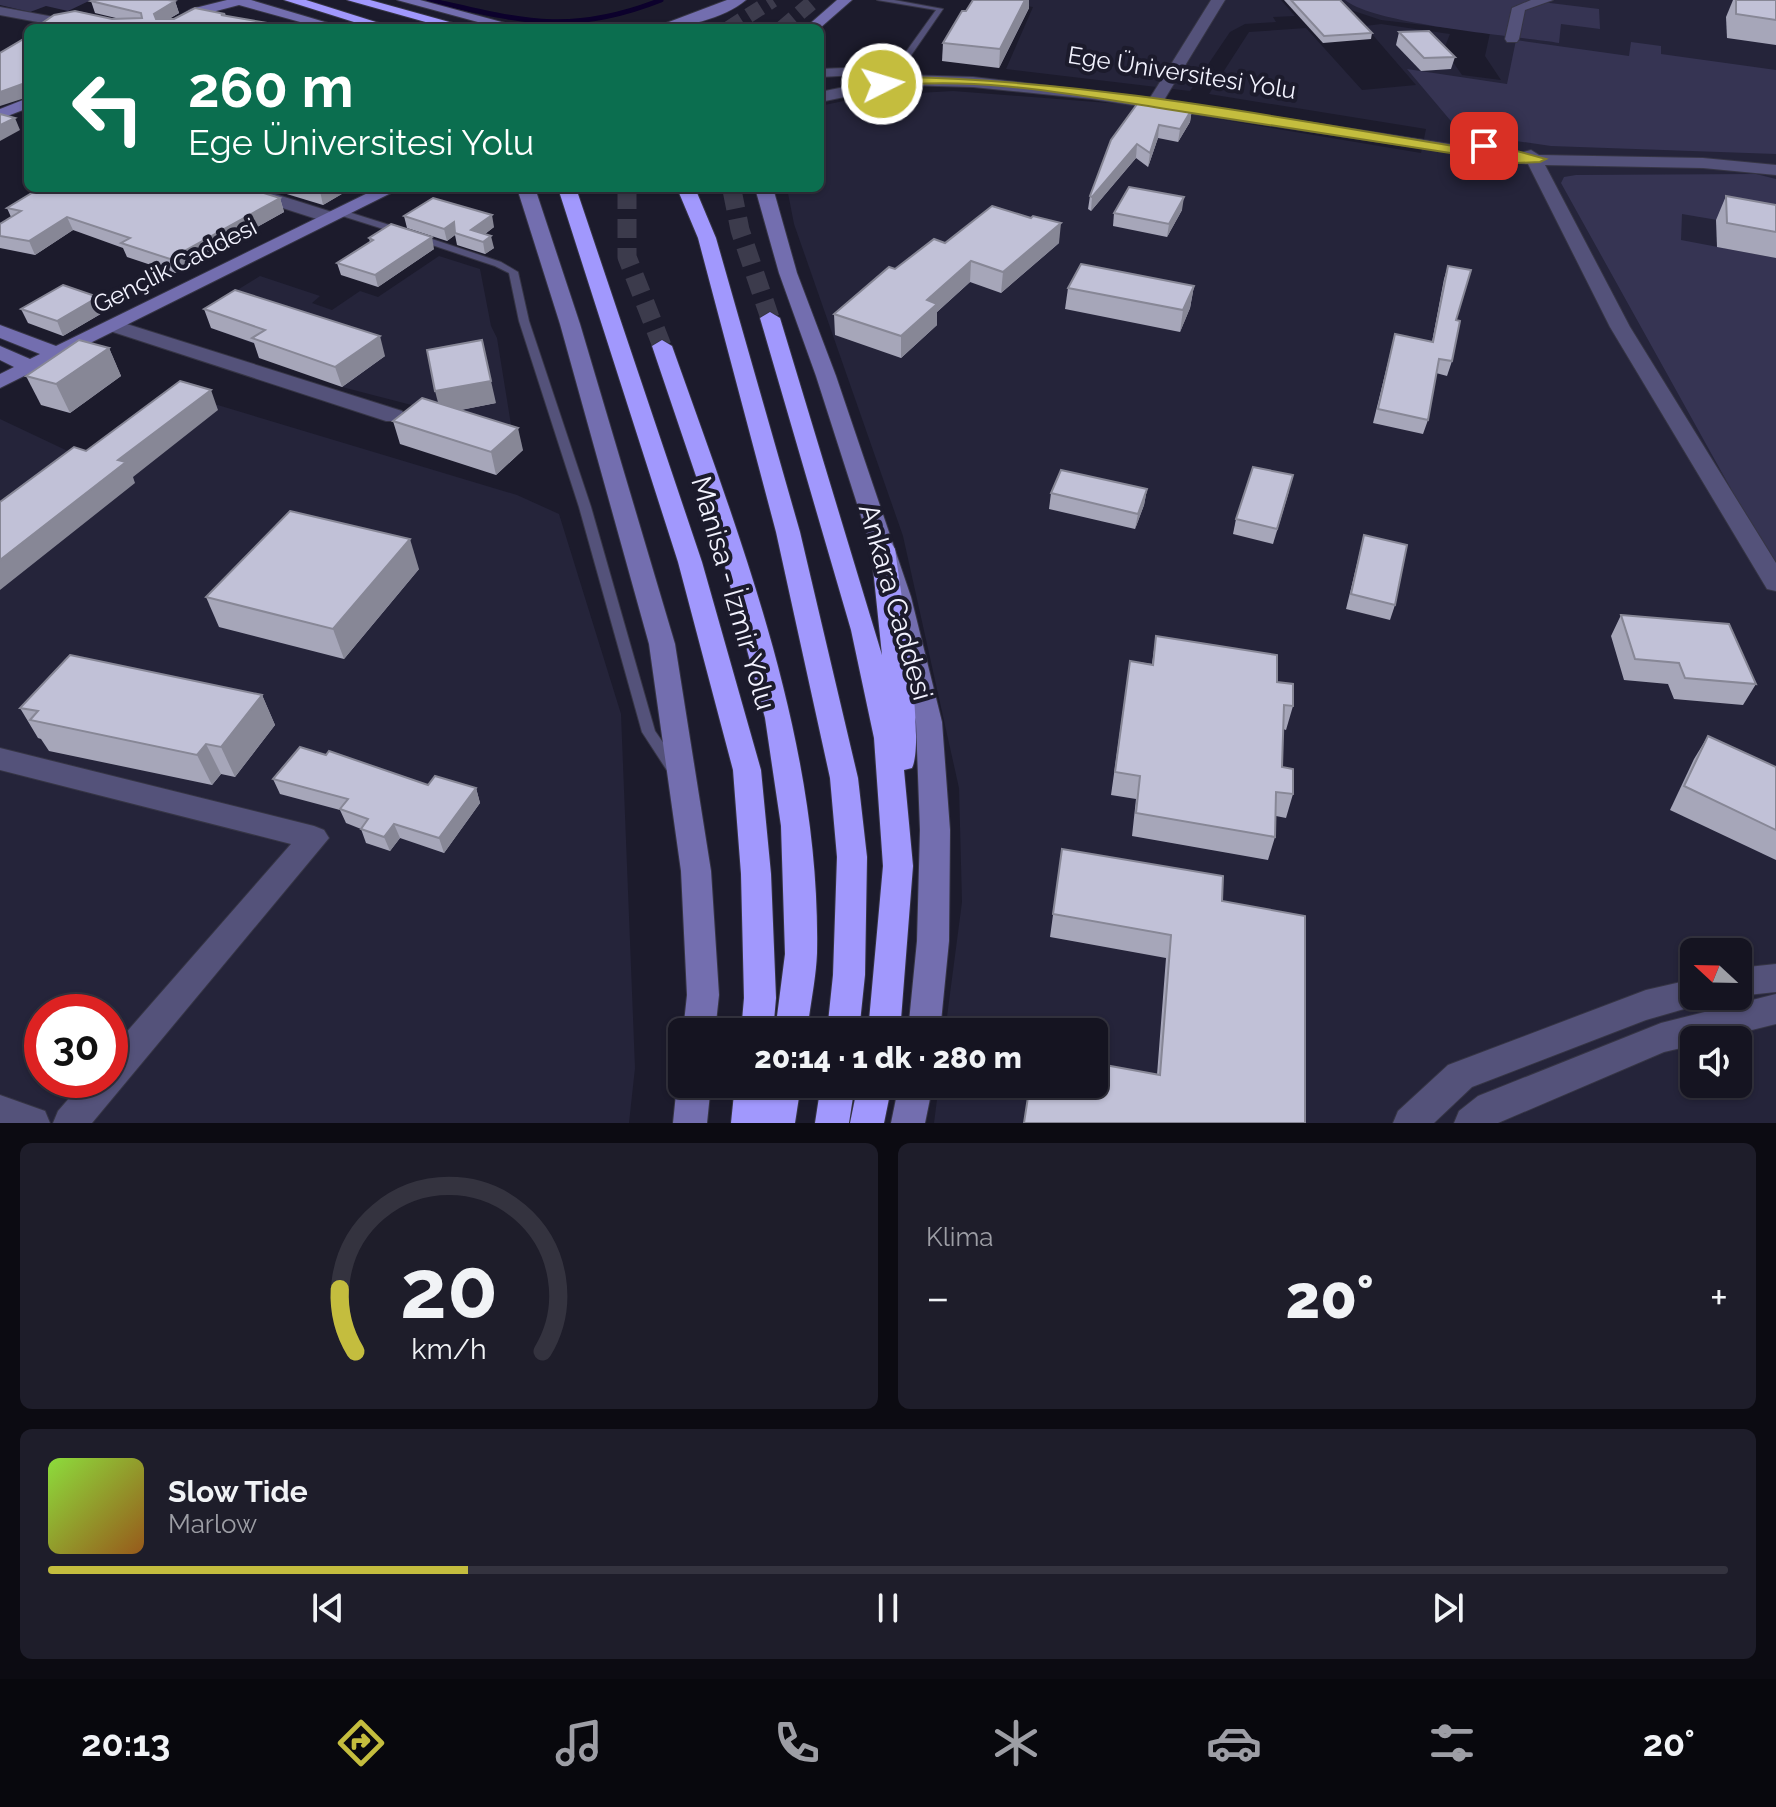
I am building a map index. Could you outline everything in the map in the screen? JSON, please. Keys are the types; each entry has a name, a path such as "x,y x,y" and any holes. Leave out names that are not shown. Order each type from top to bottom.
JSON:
{"highway":[{"path":"291,0 374,24"},
{"path":"354,0 448,24"},
{"name":"Manisa - İzmir Yolu","path":"568,192 690,562 747,770 756,874 758,1018"},
{"path":"688,192 707,238 788,532 831,711 846,794 852,857 849,975 844,1018"},
{"name":"Ankara Caddesi","path":"770,318 864,630 888,738 898,866 885,1018"},
{"path":"662,346 731,544 778,718 795,826 801,954 793,1018"},
{"path":"883,549 903,722 898,866"},
{"path":"748,1123 751,1098"},
{"path":"778,1123 782,1098"},
{"path":"832,1123 836,1098"},
{"path":"867,1123 872,1098"}],"main road":[{"path":"173,24 198,6 237,0 324,24"},
{"path":"404,0 501,24"},
{"path":"675,24 739,0"},
{"path":"817,24 845,0"},
{"path":"0,114 24,105"},
{"name":"Gençlik Caddesi","path":"0,382 379,192"},
{"path":"527,192 570,324 662,644 696,871 703,995 701,1018"},
{"name":"Ankara Caddesi","path":"765,192 788,273 899,597 929,722 935,830 934,909 925,1018"},
{"path":"0,331 56,353"},
{"path":"0,352 30,367"},
{"path":"690,1123 693,1098"},
{"path":"908,1123 913,1098"}],"street":[{"path":"1159,98 1218,0"},
{"path":"1512,39 1519,8 1546,0"},
{"path":"198,6 240,19"},
{"path":"0,11 46,24"},
{"path":"52,24 79,16 118,24"},
{"name":"Ege Üniversitesi Yolu","path":"824,73 900,75 1159,98 1534,158"},
{"name":"Ege Üniversitesi Yolu","path":"824,96 900,75"},
{"path":"1534,158 1685,156 1776,162"},
{"path":"1534,158 1703,163 1776,170"},
{"path":"1534,158 1620,327 1776,583"},
{"path":"254,192 334,214"},
{"path":"114,326 394,416"},
{"path":"0,759 314,838 128,1055"},
{"path":"1752,981 1776,978"},
{"path":"1410,1123 1460,1076 1589,1025 1680,996"},
{"path":"1471,1123 1490,1108 1661,1038 1776,1009"},
{"path":"70,1123 91,1098"},
{"path":"0,1111 33,1123"}],"lane":[{"path":"880,0 940,9 900,75"},
{"path":"334,214 498,264 513,272 524,321 585,507 649,732 683,784"}],"shaded area":[{"path":"0,0 91,0 68,11 46,6 30,12 0,5"},
{"path":"986,0 1281,0 1295,16 1273,17 1276,22 1245,24 1230,32 1190,91 1006,69 1033,7"},
{"path":"1338,0 1776,0 1776,1123 934,1123 937,1098 1108,1098 1108,1018 947,1018 962,902 959,788 903,536 794,224 788,192 824,192 824,105 867,96 953,91 1134,105 1421,153 1426,129 1209,94 1249,32 1306,28 1362,90 1416,85 1365,26 1381,24 1450,34 1444,49 1462,75 1501,80 1485,56 1490,33 1381,20 1348,9"},
{"path":"1345,0 1544,0 1542,2 1599,9 1600,29 1561,24 1559,43 1413,22 1384,16"},
{"path":"1516,40 1629,56 1631,42 1661,46 1661,54 1776,70 1776,154 1551,146 1461,133 1407,69 1507,84"},
{"path":"1756,174 1776,179 1776,230 1682,214 1681,240 1776,258 1776,570 1561,183 1564,177 1576,175"},
{"path":"439,256 480,269 491,326 497,338 512,431 342,387 271,350 211,328 221,300 260,276 320,296 312,303 332,310 360,291 378,297"},
{"path":"181,394 517,495 559,514 621,714 635,1068 629,1123 0,1123 0,419 91,462"}],"building":[{"path":"168,0 175,1 154,14 156,19 174,19 195,8 274,24 41,24 54,15 75,11 112,19 142,18 141,13 91,1"},
{"path":"973,0 1025,0 1000,49 943,43 962,11 966,11"},
{"path":"1291,0 1340,0 1372,33 1324,36"},
{"path":"1736,0 1776,0 1776,20 1736,14"},
{"path":"1429,31 1455,57 1424,58 1399,32"},
{"path":"24,39 24,83 0,92 0,53"},
{"path":"1140,100 1192,109 1180,129 1159,125 1150,153 1137,144 1090,196 1111,140"},
{"path":"0,114 15,118 0,125"},
{"path":"1129,187 1184,197 1169,224 1114,213"},
{"path":"33,192 261,192 280,198 170,259 121,243 130,238 67,217 29,241 0,236 0,224 21,211 7,208"},
{"path":"1726,196 1776,205 1776,232 1727,223"},
{"path":"433,198 492,215 471,230 491,236 483,242 455,233 454,222 444,229 404,216"},
{"path":"992,206 1061,223 1003,272 971,261 927,300 937,304 901,336 834,314 889,267 895,269 934,239 945,243"},
{"path":"391,224 432,237 375,275 337,263 373,240 369,238"},
{"path":"1081,264 1194,286 1183,310 1068,288"},
{"path":"1448,266 1471,270 1456,320 1460,321 1452,361 1439,359 1428,420 1378,409 1395,334 1433,342"},
{"path":"63,285 98,297 57,321 21,309"},
{"path":"235,290 380,336 335,367 252,338 265,330 204,309"},
{"path":"79,340 109,348 56,384 26,376"},
{"path":"482,340 491,381 435,391 427,350"},
{"path":"180,381 211,390 118,460 126,462 0,560 0,502 74,447 86,451"},
{"path":"422,398 518,428 491,452 393,421"},
{"path":"1253,467 1293,475 1277,529 1236,519"},
{"path":"1061,470 1147,489 1138,514 1051,493"},
{"path":"290,511 410,539 333,629 206,597"},
{"path":"1364,535 1407,545 1395,605 1351,594"},
{"path":"1621,615 1729,624 1756,684 1685,678 1679,663 1635,659"},
{"path":"1156,636 1277,655 1277,682 1293,684 1293,706 1284,705 1282,767 1293,769 1293,794 1276,792 1275,837 1136,813 1140,776 1115,772 1130,661 1153,665"},
{"path":"70,655 262,695 221,747 206,744 197,755 30,720 38,711 20,708"},
{"path":"1708,736 1776,767 1776,830 1684,786"},
{"path":"300,747 326,755 329,751 428,785 435,776 476,788 439,838 394,824 384,837 361,829 368,819 340,809 348,799 273,779"},
{"path":"1062,849 1223,876 1222,901 1305,916 1305,1123 1024,1123 1028,1098 1108,1098 1108,1066 1160,1075 1171,935 1053,914"}],"waterway":[{"path":"429,0 491,14 545,21 599,18 661,0"}],"tunnel":[{"path":"735,24 773,0"},
{"path":"787,24 815,0"},
{"path":"627,192 627,257 662,346"},
{"path":"732,192 740,230 770,318"}],"route":[{"path":"882,84 903,80 973,82 1092,94 1515,159 1540,159 1536,155 1484,146"}]}
